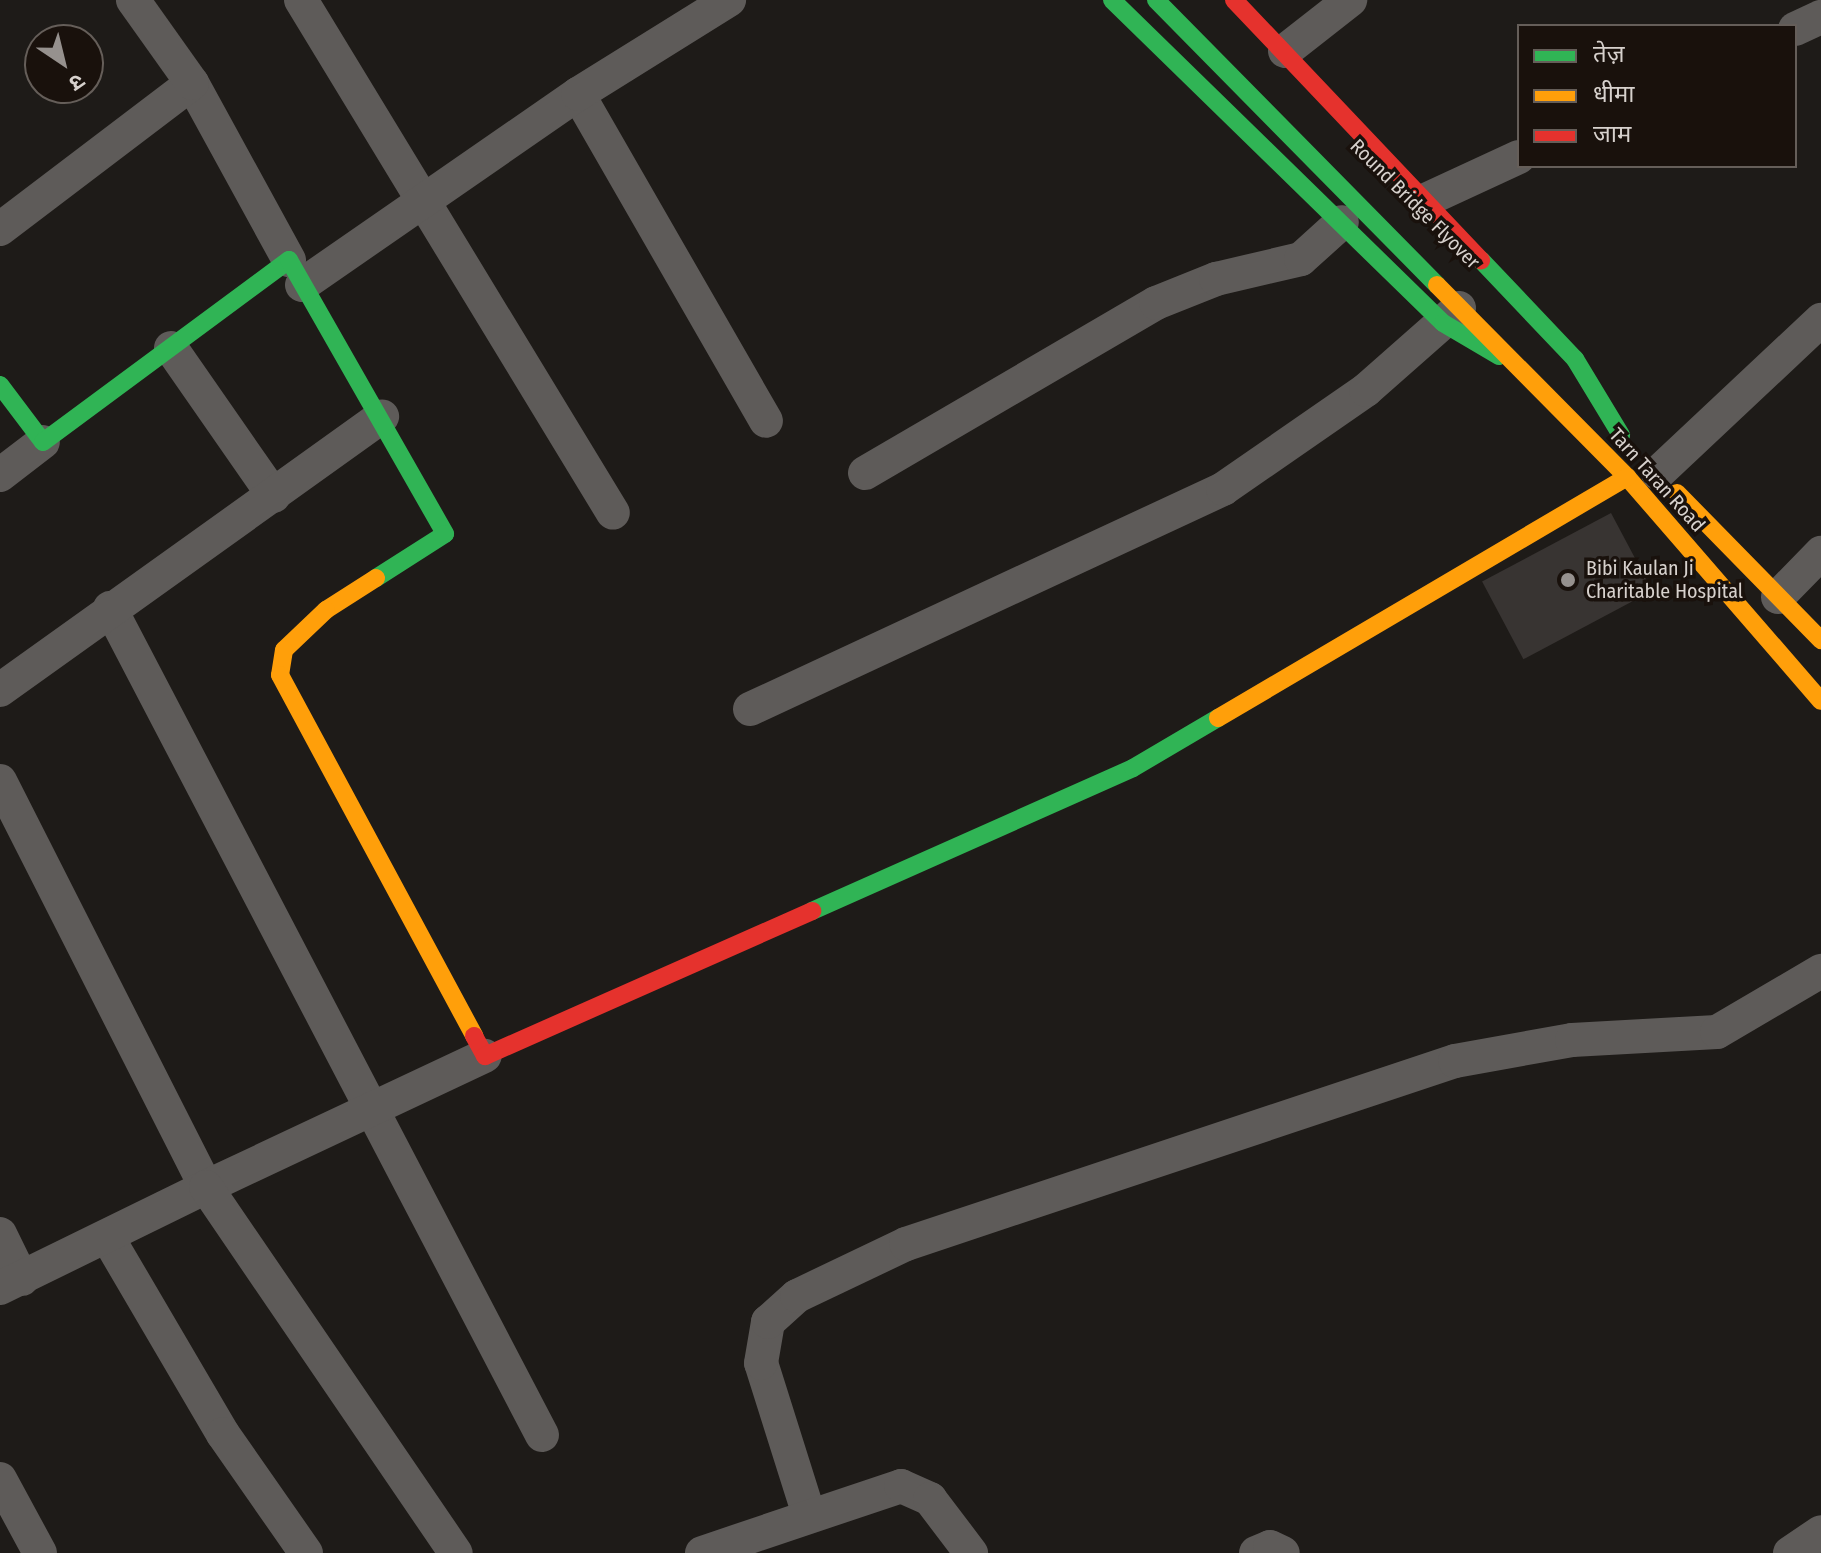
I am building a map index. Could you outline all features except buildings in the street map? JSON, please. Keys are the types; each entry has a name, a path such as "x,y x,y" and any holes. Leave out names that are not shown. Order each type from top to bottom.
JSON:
{"street":[{"path":"133,0 192,83 295,272 382,417 445,534 326,610 284,650 280,675 485,1056"},
{"path":"301,0 613,513"},
{"path":"0,475 171,348 424,198 578,94 729,0"},
{"path":"750,709 1223,489 1366,390 1452,315 1342,222 1112,0"},
{"name":"Round Bridge Flyover","path":"1156,0 1452,315 1519,365"},
{"name":"Round Bridge Flyover","path":"1182,0 1519,336"},
{"path":"1234,0 1428,199 1575,359 1621,435"},
{"path":"1285,51 1350,0"},
{"path":"1797,28 1821,17"},
{"path":"0,229 192,83"},
{"path":"578,94 766,421"},
{"path":"1428,199 1517,158"},
{"path":"865,473 1156,303 1216,279 1301,259 1342,222"},
{"path":"0,1234 11,1284 206,1187 375,1111 485,1056 1133,768 1643,475 1821,320"},
{"path":"171,348 274,496"},
{"name":"Tarn Taran Road","path":"1519,365 1778,597 1821,640"},
{"path":"1564,380 1621,435"},
{"path":"0,385 43,442"},
{"path":"0,690 110,608 274,496 382,417"},
{"name":"Tarn Taran Road","path":"1621,435 1643,475 1821,701"},
{"path":"1778,597 1821,553"},
{"path":"110,608 542,1435"},
{"path":"0,781 206,1187 456,1553"},
{"path":"809,1515 761,1363 768,1322 797,1296 906,1244 1455,1061 1572,1040 1717,1032 1821,971"},
{"path":"108,1238 223,1434 306,1553"},
{"path":"0,1479 40,1553"},
{"path":"702,1553 809,1515 916,1488 971,1553"},
{"path":"1790,1553 1821,1532"},
{"path":"1256,1553 1270,1547 1283,1553"}],"traffic: fast":[{"path":"1112,0 1443,323 1499,356"},
{"path":"1156,0 1437,285"},
{"path":"0,385 43,442 289,260 445,534 376,578"},
{"path":"1481,260 1575,359 1621,435"},
{"path":"812,911 1133,768 1218,718"}],"traffic: slow":[{"path":"1437,285 1627,477 1821,701"},
{"path":"1218,718 1627,477"},
{"path":"1677,493 1821,640"},
{"path":"376,578 326,610 284,650 280,675 474,1036"}],"traffic: jam":[{"path":"1234,0 1481,260"},
{"path":"474,1036 485,1056 812,911"}],"place":[{"name":"Bibi Kaulan Ji Charitable Hospital","path":"1568,580"}]}
